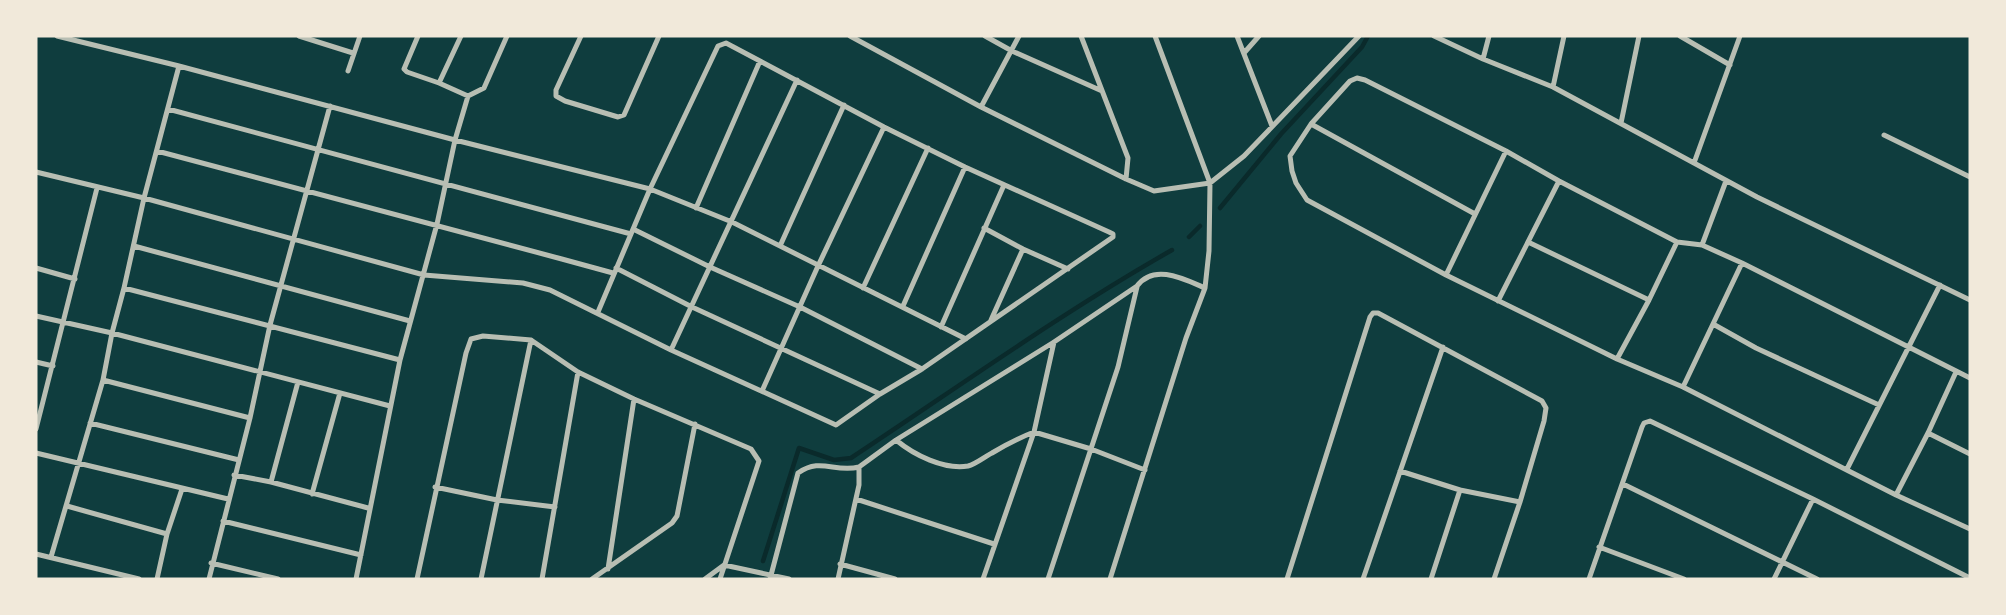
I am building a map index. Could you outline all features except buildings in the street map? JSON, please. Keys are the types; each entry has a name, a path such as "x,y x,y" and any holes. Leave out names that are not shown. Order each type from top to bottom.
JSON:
{"street":[{"path":"57,36 650,189 732,222 966,339"},
{"path":"299,36 353,53"},
{"path":"348,71 360,36"},
{"path":"418,36 404,69 407,72 468,96"},
{"path":"439,83 461,36"},
{"path":"356,579 368,508 400,360 437,224 455,140 468,96 484,88 488,82 507,36"},
{"path":"581,36 556,90 556,96 565,101 618,118 624,115 659,36"},
{"path":"850,36 981,107 1154,191 1210,183 1244,156 1360,36"},
{"path":"985,36 1012,51 1102,92"},
{"path":"981,107 1019,36"},
{"path":"1081,36 1128,158 1126,179"},
{"path":"1110,579 1186,338 1206,288 1209,251 1210,183 1155,36"},
{"path":"1237,36 1272,126"},
{"path":"1244,53 1259,36"},
{"path":"1434,36 1483,59 1552,87 1694,162 1726,181 1970,300"},
{"path":"1483,59 1489,36"},
{"path":"1552,87 1564,36"},
{"path":"1621,123 1639,36"},
{"path":"1680,36 1730,65"},
{"path":"1694,162 1740,36"},
{"path":"36,172 144,198 424,275 522,283 550,290 598,312 671,350 836,425 880,394 922,370 1111,240 1113,234 965,167 884,127 729,44 718,46 650,189 598,312"},
{"path":"696,208 760,61"},
{"path":"52,557 103,380 112,333 144,198 179,66"},
{"path":"1970,378 1742,263 1702,245 1677,242 1506,151 1365,80 1357,78 1350,81 1311,124 1290,156 1296,182 1307,200 1498,301 1617,359 1683,387 1896,495 1970,529"},
{"path":"671,350 797,80"},
{"path":"780,246 844,105"},
{"path":"209,579 211,563 250,418 258,372 280,285 330,106"},
{"path":"168,109 318,151 632,232 800,306 922,370"},
{"path":"1311,124 1475,214"},
{"path":"762,391 818,266 884,127"},
{"path":"1884,135 1970,177"},
{"path":"863,288 928,148"},
{"path":"157,151 306,192 437,224 614,271 880,394"},
{"path":"1446,275 1506,151"},
{"path":"903,306 965,167"},
{"path":"1498,301 1560,181"},
{"path":"1702,245 1726,181"},
{"path":"941,327 1004,185"},
{"path":"36,428 39,407 53,366 62,322 98,188"},
{"path":"984,228 1023,250 1068,269"},
{"path":"1528,242 1649,300"},
{"path":"1617,359 1649,300 1677,242"},
{"path":"134,246 410,321"},
{"path":"990,322 1023,250"},
{"path":"1683,387 1742,263"},
{"path":"36,268 74,279"},
{"path":"1048,579 1118,367 1138,286 1142,280 1154,274 1163,273 1206,288"},
{"path":"1847,469 1940,285"},
{"path":"771,576 798,473 815,464 847,470 859,466 896,440 1054,342 1138,286"},
{"path":"124,288 400,360"},
{"path":"1287,579 1372,313 1378,313 1542,401 1546,408 1544,421 1520,502 1494,579"},
{"path":"36,316 112,333 390,406"},
{"path":"1713,324 1756,348 1879,405"},
{"path":"417,579 466,353 471,339 483,336 531,340 578,372 751,449 759,461 720,579"},
{"path":"480,579 531,340"},
{"path":"983,579 1034,432 1054,342"},
{"path":"1363,579 1443,348"},
{"path":"36,362 53,366"},
{"path":"542,579 578,372"},
{"path":"1896,495 1928,433 1956,372"},
{"path":"103,380 250,418"},
{"path":"271,482 298,382"},
{"path":"312,494 340,392"},
{"path":"608,569 634,398"},
{"path":"1589,579 1642,427 1644,423 1650,421 1813,499 1970,578"},
{"path":"90,423 239,460"},
{"path":"592,579 672,523 677,516 695,424"},
{"path":"896,440 907,449 937,463 969,466 1008,443 1034,432 1145,470"},
{"path":"1928,433 1970,454"},
{"path":"36,453 228,500"},
{"path":"838,579 856,499 860,476 859,466"},
{"path":"1400,471 1460,490 1520,502"},
{"path":"234,475 271,482 368,508"},
{"path":"1623,484 1817,579"},
{"path":"436,487 497,500 555,507"},
{"path":"157,579 182,489"},
{"path":"1431,579 1460,490"},
{"path":"856,499 994,544"},
{"path":"1774,579 1813,499"},
{"path":"67,506 168,534"},
{"path":"222,521 360,555"},
{"path":"1599,547 1684,579"},
{"path":"36,554 139,579"},
{"path":"211,563 278,579"},
{"path":"840,564 895,579"},
{"path":"706,579 724,566 790,579"}],"waterway":[{"path":"1220,208 1281,134 1362,47 1368,36"},
{"path":"1189,237 1200,226"},
{"path":"763,561 799,448 834,460 851,458 1090,299 1172,250"}]}
